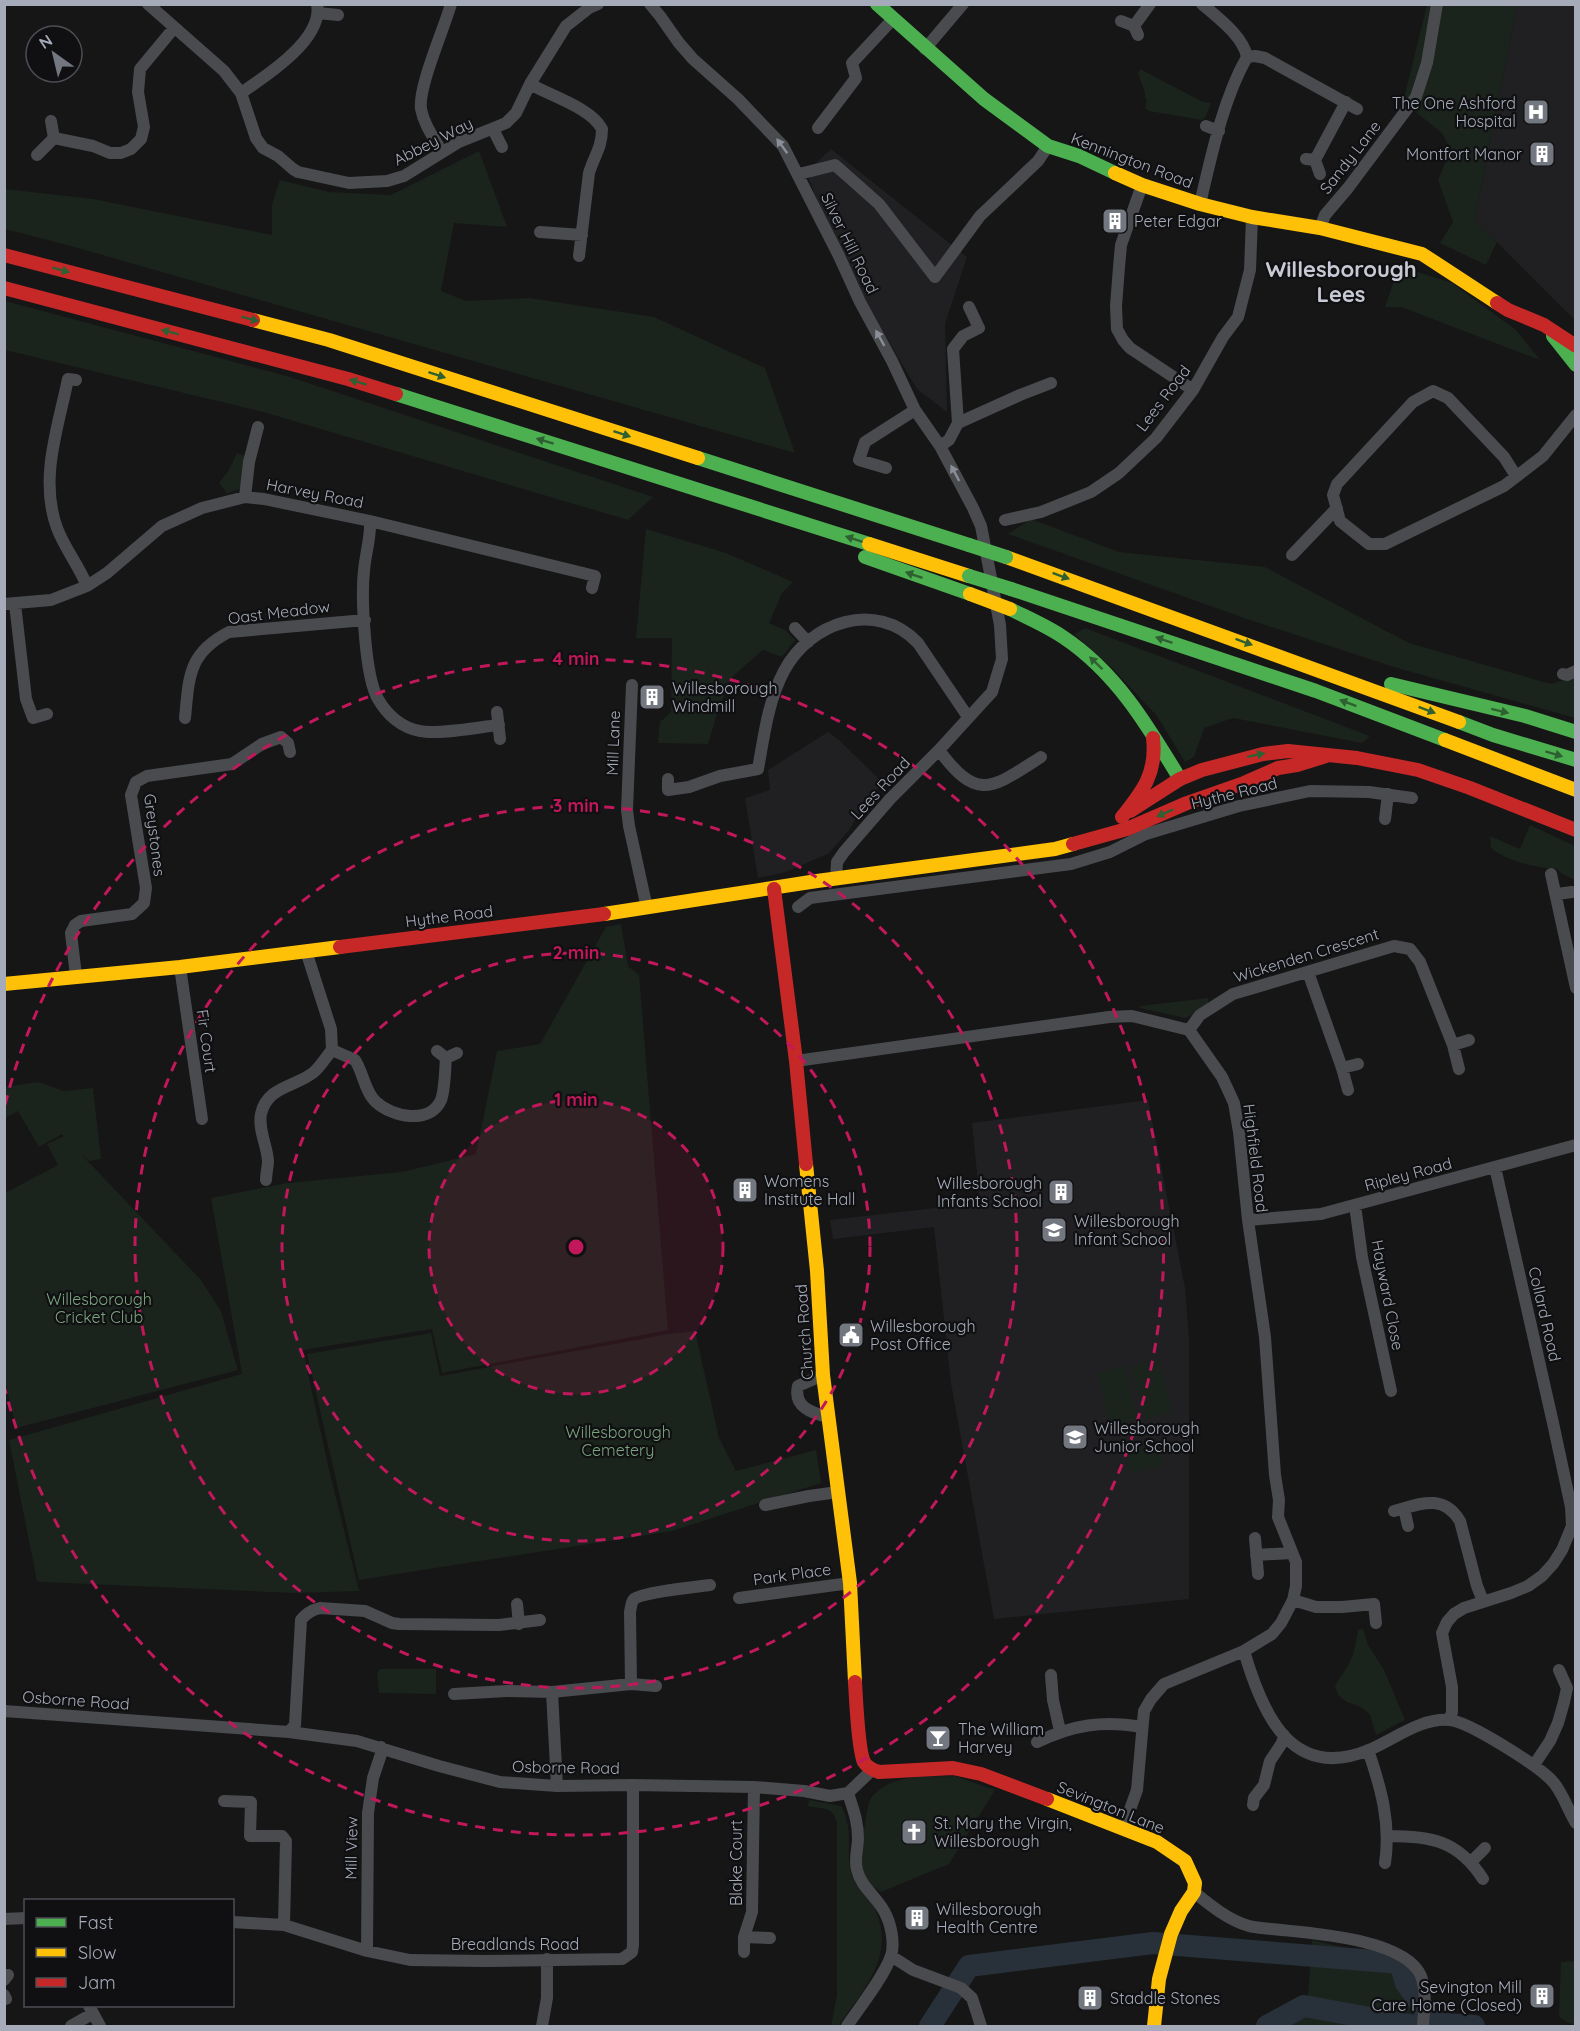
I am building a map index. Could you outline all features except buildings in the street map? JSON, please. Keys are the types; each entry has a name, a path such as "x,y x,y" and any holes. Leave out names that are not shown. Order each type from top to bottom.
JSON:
{"main road":[{"name":"Kennington Road","path":"877,4 984,99 1048,146 1079,156 1142,185 1200,204 1252,217 1320,228 1422,254 1509,310 1544,325 1575,345"},
{"path":"4,255 329,340 1006,556 1493,735 1575,760"},
{"path":"4,288 348,379 680,483 1011,589 1316,691 1575,790"},
{"name":"Kennington Road","path":"1544,325 1575,365"},
{"path":"680,483 758,519 970,594 1042,624 1072,643 1096,663 1126,695 1180,779 1186,784 1194,785 1245,769 1278,768"},
{"path":"1300,663 1525,716 1575,732"},
{"path":"1122,817 1140,795 1150,777 1155,760 1152,734"},
{"name":"Hythe Road","path":"1089,839 1180,779 1226,762 1288,751 1390,763 1428,773 1575,830"},
{"name":"Hythe Road","path":"4,984 180,967 648,908 1055,849 1126,829 1278,768 1326,756"},
{"name":"Church Road","path":"774,889 796,1061 817,1271 823,1375 850,1583 861,1747 864,1762 872,1770"},
{"name":"Sevington Lane","path":"872,1770 879,1772 953,1768 981,1774 1157,1842 1185,1861 1195,1883 1194,1892"},
{"path":"1154,2026 1159,1978 1171,1934 1181,1911 1194,1892"}],"street":[{"name":"Abbey Way","path":"148,4 224,71 241,93 254,136 263,148 279,156 298,172 349,183 387,181 404,176 459,142 506,123 516,113 530,84 566,26 598,4"},
{"path":"442,152 428,129 420,105 451,4"},
{"name":"Silver Hill Road","path":"650,4 678,43 693,59 738,99 781,143 799,174 860,303 892,361 915,410 940,446 981,526"},
{"path":"925,49 963,4"},
{"path":"1121,21 1136,30 1150,4"},
{"path":"1200,204 1239,71 1247,57 1238,36 1202,4"},
{"name":"Sandy Lane","path":"1320,228 1325,215 1416,98 1427,63 1437,4"},
{"path":"241,93 281,64 311,33 318,9 338,15"},
{"path":"818,128 856,78 852,63 893,19"},
{"path":"54,138 93,146 110,153 121,153 131,149 141,139 144,127 138,92 140,69 174,28"},
{"path":"1247,57 1266,58 1352,106 1310,159 1320,174"},
{"path":"530,84 550,96 584,110 602,129 601,144 592,161 589,173 579,256"},
{"path":"51,121 54,138"},
{"path":"1206,126 1222,126"},
{"name":"Abbey Way","path":"493,129 502,147"},
{"path":"37,155 54,138"},
{"path":"799,174 835,165 879,204 935,277 980,216 1038,161 1048,146"},
{"path":"1142,185 1120,245 1116,306 1117,329 1130,348 1193,390"},
{"name":"Lees Road","path":"1005,520 1041,512 1091,492 1119,473 1156,438 1193,390 1223,337 1238,317 1250,270 1252,217"},
{"path":"540,232 582,235"},
{"path":"940,446 949,440 958,423 953,349 963,336 979,328 969,307"},
{"path":"76,380 68,379 49,475 50,500 57,528 87,586"},
{"path":"958,423 1051,383"},
{"path":"1516,476 1504,457 1448,398 1433,391 1413,402 1345,474 1337,484 1333,495 1340,521 1364,541 1374,545 1385,544 1504,486 1543,456 1575,415"},
{"path":"885,468 859,460 866,442 915,410"},
{"path":"245,497 249,462 258,427"},
{"name":"Harvey Road","path":"10,604 51,600 87,586 107,573 162,526 202,508 245,497 370,521 595,576 592,588"},
{"path":"1292,555 1337,508"},
{"path":"370,521 363,573 364,620 371,682 377,698 396,721 423,732 498,718 500,739"},
{"name":"Lees Road","path":"836,879 837,862 844,852 890,799 992,692 1002,659 1000,625 981,526"},
{"path":"10,604 26,699 33,718 47,714"},
{"path":"668,779 668,790 689,787 720,776 758,769 775,691 788,664 808,642 823,631 858,618 875,619 905,631 918,643 968,717"},
{"name":"Oast Meadow","path":"185,718 188,685 193,665 202,651 214,640 229,632 364,620"},
{"path":"795,628 808,642"},
{"name":"Mill Lane","path":"632,685 627,810 648,908"},
{"name":"Greystones","path":"76,976 71,933 75,925 81,921 132,914 144,903 146,888 131,795 136,782 147,776 232,764 262,744 281,736 288,742 290,752"},
{"path":"939,750 955,772 975,785 992,784 1008,778 1041,757"},
{"name":"Hythe Road","path":"798,908 810,898 1071,864 1094,858 1146,834 1239,806 1310,791 1369,792 1412,798"},
{"path":"1385,819 1388,794"},
{"path":"1089,839 1094,858"},
{"path":"896,871 897,888"},
{"path":"1551,874 1575,988"},
{"path":"1557,894 1572,892"},
{"name":"Wickenden Crescent","path":"1190,1030 1200,1015 1233,994 1394,946 1410,949 1420,962 1453,1045 1459,1069"},
{"path":"266,1180 268,1160 261,1125 261,1113 265,1104 274,1093 314,1072 332,1050 331,1029 306,951"},
{"name":"Fir Court","path":"180,967 202,1119"},
{"path":"1308,972 1348,1090"},
{"path":"796,1061 1109,1017 1132,1016 1190,1030"},
{"name":"Highfield Road","path":"1123,1829 1137,1790 1144,1711 1151,1699 1164,1684 1244,1652 1272,1634 1281,1623 1293,1600 1297,1572 1296,1562 1278,1517 1279,1500 1275,1475 1265,1336 1234,1103 1222,1077 1190,1030"},
{"path":"1453,1045 1469,1040"},
{"path":"332,1050 355,1060 376,1102 401,1114 419,1117 427,1115 441,1099 447,1054"},
{"path":"1342,1068 1358,1064"},
{"name":"Ripley Road","path":"1248,1220 1321,1214 1575,1145"},
{"name":"Collard Road","path":"1450,1719 1452,1687 1442,1633 1447,1622 1464,1608 1512,1593 1542,1576 1554,1564 1574,1526 1495,1167"},
{"name":"Hayward Close","path":"1355,1205 1362,1257 1390,1391"},
{"path":"823,1375 798,1386 796,1394 801,1405 812,1413 828,1417"},
{"path":"765,1505 838,1492"},
{"path":"1408,1526 1399,1510 1433,1502 1449,1507 1460,1521 1483,1601"},
{"path":"1256,1538 1257,1574"},
{"path":"1256,1555 1292,1553"},
{"name":"Park Place","path":"740,1598 850,1583"},
{"path":"631,1684 630,1612 632,1601 649,1594 710,1585"},
{"path":"1293,1600 1316,1607 1374,1604 1376,1623"},
{"path":"517,1604 519,1624"},
{"path":"289,1732 295,1725 301,1620 314,1609 365,1611 399,1624 499,1625 540,1620"},
{"path":"1244,1652 1267,1714 1284,1736 1309,1755 1334,1758 1368,1750 1419,1724 1450,1719 1467,1725 1534,1765 1555,1784 1575,1823"},
{"path":"1534,1765 1550,1741 1571,1686 1558,1670"},
{"path":"1051,1675 1053,1700 1060,1731"},
{"path":"454,1694 507,1691 552,1692 631,1684 657,1686"},
{"path":"552,1692 557,1786"},
{"name":"Osborne Road","path":"4,1712 289,1732 357,1741 490,1780 557,1786 754,1787 804,1791 830,1796 848,1793"},
{"path":"1036,1742 1060,1731 1099,1724 1142,1727"},
{"path":"1253,1805 1254,1798 1264,1785 1270,1761 1284,1736"},
{"name":"Mill View","path":"367,1951 368,1813 373,1778 381,1747"},
{"path":"1368,1750 1382,1795 1388,1836 1385,1863"},
{"path":"847,2026 891,1956 891,1935 885,1912 865,1888 857,1869 857,1816 848,1793 872,1770"},
{"name":"Breadlands Road","path":"234,1922 284,1925 367,1951 410,1960 617,1960 627,1957 632,1952 633,1945 633,1785"},
{"name":"Blake Court","path":"744,1952 744,1937 752,1912 754,1787"},
{"path":"224,1801 251,1802 250,1836 282,1836 286,1841 284,1925"},
{"path":"1388,1836 1434,1839 1454,1848 1471,1862 1483,1878"},
{"path":"1471,1862 1485,1848"},
{"path":"1194,1892 1216,1910 1249,1926 1374,1944 1399,1955 1412,1964 1421,1975 1425,1998 1423,2026"},
{"path":"4,1918 24,1918"},
{"path":"744,1937 770,1938"},
{"path":"891,1956 913,1970 957,1986 972,1998 981,2026"},
{"path":"542,2026 547,1998 547,1959"},
{"path":"70,2026 90,2010 100,2026"}],"shaded area":[{"name":"The One Ashford Hospital","path":"1517,5 1575,5 1575,320 1475,220"},
{"path":"831,149 967,257 945,324 947,412 917,389 872,314 818,203 809,179 817,162"},
{"path":"828,732 883,783 860,811 850,829 829,853 786,872 758,878 745,798 770,790 768,770"},
{"path":"1148,1100 1185,1288 1189,1338 1189,1599 994,1619 951,1383 934,1227 833,1239 830,1220 980,1203 972,1123"}],"green space":[{"path":"1427,5 1517,5 1475,220 1497,242 1486,265 1440,243 1453,222 1438,180 1451,149 1442,133 1403,102"},
{"path":"1140,69 1203,102 1211,103 1206,116 1202,120 1149,111 1145,108 1147,99 1138,74"},
{"path":"479,151 507,227 454,223 441,291 466,301 529,298 654,317 765,368 795,453 5,229 5,189 93,199 272,235 272,205 280,180 329,192 391,195"},
{"path":"1399,266 1452,283 1516,330 1540,360 1401,307 1385,307"},
{"path":"5,301 287,376 653,497 628,520 267,413 5,350"},
{"path":"237,453 245,456 240,489 227,493 219,483 229,470"},
{"path":"1031,519 1119,552 1265,567 1409,643 1551,684 1569,678 1575,679 1575,718 1394,667 1244,618 1008,534"},
{"path":"646,529 726,553 793,582 782,593 769,623 785,630 795,640 782,657 763,650 731,678 708,744 658,743 660,722 671,712 672,638 636,638"},
{"path":"1085,628 1370,736 1362,743 1233,718 1204,728 1194,757 1185,762 1157,716 1113,669 1074,634"},
{"path":"1530,825 1575,846 1575,880 1557,869 1522,863 1505,857 1491,848 1490,836 1520,849"},
{"path":"621,924 628,966 639,975 668,1330 442,1373 432,1329 303,1350 359,1591 293,1593 37,1581 9,1440 242,1374 211,1198 288,1183 402,1172 476,1154 497,1051 540,1044 606,927"},
{"path":"1208,998 1208,1004 1197,1013 1185,1018 1140,1008 1140,1006"},
{"name":"Willesborough Cricket Club","path":"38,1082 64,1091 93,1088 101,1159 89,1161 81,1154 201,1280 221,1311 238,1370 16,1428 4,1376 5,1193 58,1165 47,1144 64,1136 62,1134 39,1147 18,1111 5,1118 5,1087"},
{"name":"Willesborough Cemetery","path":"695,1331 719,1438 736,1471 816,1450 821,1483 672,1531 359,1580 307,1354 431,1333 440,1376"},
{"path":"1159,1359 1172,1412 1144,1419 1131,1366"},
{"path":"1125,1366 1137,1420 1110,1426 1098,1373"},
{"path":"1159,1443 1164,1465 1131,1473 1126,1451"},
{"path":"1363,1629 1368,1645 1384,1670 1405,1720 1376,1735 1370,1715 1361,1707 1339,1696 1335,1687 1351,1658 1358,1630"},
{"path":"380,1669 436,1669 436,1694 379,1693 377,1674"},
{"path":"955,1776 995,1790 949,1864 881,1892 865,1879 861,1867 865,1824 871,1798 883,1787 900,1780"},
{"path":"809,1800 841,1806 848,1824 851,1873 855,1883 874,1907 880,1924 882,1940 880,1956 874,1971 858,1999 838,2026 831,2026 837,1995 837,1823 830,1811 808,1806"},
{"path":"1312,1940 1377,1955 1418,1978 1418,2026 1279,2026 1307,2011"},
{"path":"1576,1961 1575,2026 1559,2017 1561,1962"}],"waterway":[{"path":"930,2026 969,1966 1153,1943 1400,1963 1406,1983 1434,2023"},
{"path":"1267,2026 1304,2006 1414,2026 1434,2023 1474,2026"}],"traffic: fast":[{"path":"877,4 984,99 1048,146 1079,156 1115,173"},
{"path":"1553,336 1576,365"},
{"path":"396,394 869,544"},
{"path":"698,458 969,545"},
{"path":"969,545 1006,557"},
{"path":"865,557 970,594"},
{"path":"969,576 1011,589"},
{"path":"1011,589 1316,691 1445,740"},
{"path":"1010,609 1057,633 1099,666 1143,720 1180,779"},
{"path":"1391,684 1525,716 1576,732"},
{"path":"1459,722 1493,735 1576,760"}],"traffic: slow":[{"path":"1115,173 1142,185 1200,204 1252,217 1320,228 1422,254 1497,303"},
{"path":"253,320 329,340 698,458"},
{"path":"869,544 969,576"},
{"path":"1006,557 1459,722"},
{"path":"970,594 1010,609"},
{"path":"1445,740 1576,790"},
{"path":"604,914 817,881 1055,849 1073,844"},
{"path":"4,984 180,967 340,947"},
{"path":"806,1164 817,1271 823,1375 850,1583 855,1682"},
{"path":"1047,1799 1157,1842 1185,1861 1195,1883 1194,1892 1181,1911 1171,1934 1159,1979 1154,2026"}],"traffic: jam":[{"path":"4,255 253,320"},
{"path":"4,288 348,379 396,394"},
{"path":"1497,303 1544,325 1576,346"},
{"path":"1122,817 1147,781 1153,761 1153,738"},
{"path":"1130,811 1180,779 1202,770 1263,754 1288,751 1357,758 1418,770 1576,830"},
{"path":"1073,844 1127,829 1278,768 1326,756"},
{"path":"774,889 796,1061 806,1164"},
{"path":"340,947 604,914"},
{"path":"855,1682 860,1747 864,1762 870,1768 879,1772 953,1768 981,1774 1047,1799"}],"place":[{"name":"The One Ashford Hospital","path":"1536,112"},
{"name":"Montfort Manor","path":"1542,154"},
{"name":"Peter Edgar","path":"1115,221"},
{"name":"Willesborough Windmill","path":"652,697"},
{"name":"Womens Institute Hall","path":"745,1190"},
{"name":"Willesborough Infants School","path":"1061,1192"},
{"name":"Willesborough Infant School","path":"1054,1230"},
{"name":"Willesborough Post Office","path":"851,1335"},
{"name":"Willesborough Junior School","path":"1075,1437"},
{"name":"The William Harvey","path":"938,1738"},
{"name":"St. Mary the Virgin, Willesborough","path":"914,1832"},
{"name":"Willesborough Health Centre","path":"917,1918"},
{"name":"Sevington Mill Care Home (Closed)","path":"1542,1996"},
{"name":"Staddle Stones","path":"1090,1998"}],"district":[{"name":"Willesborough Lees","path":"1341,282"}]}
